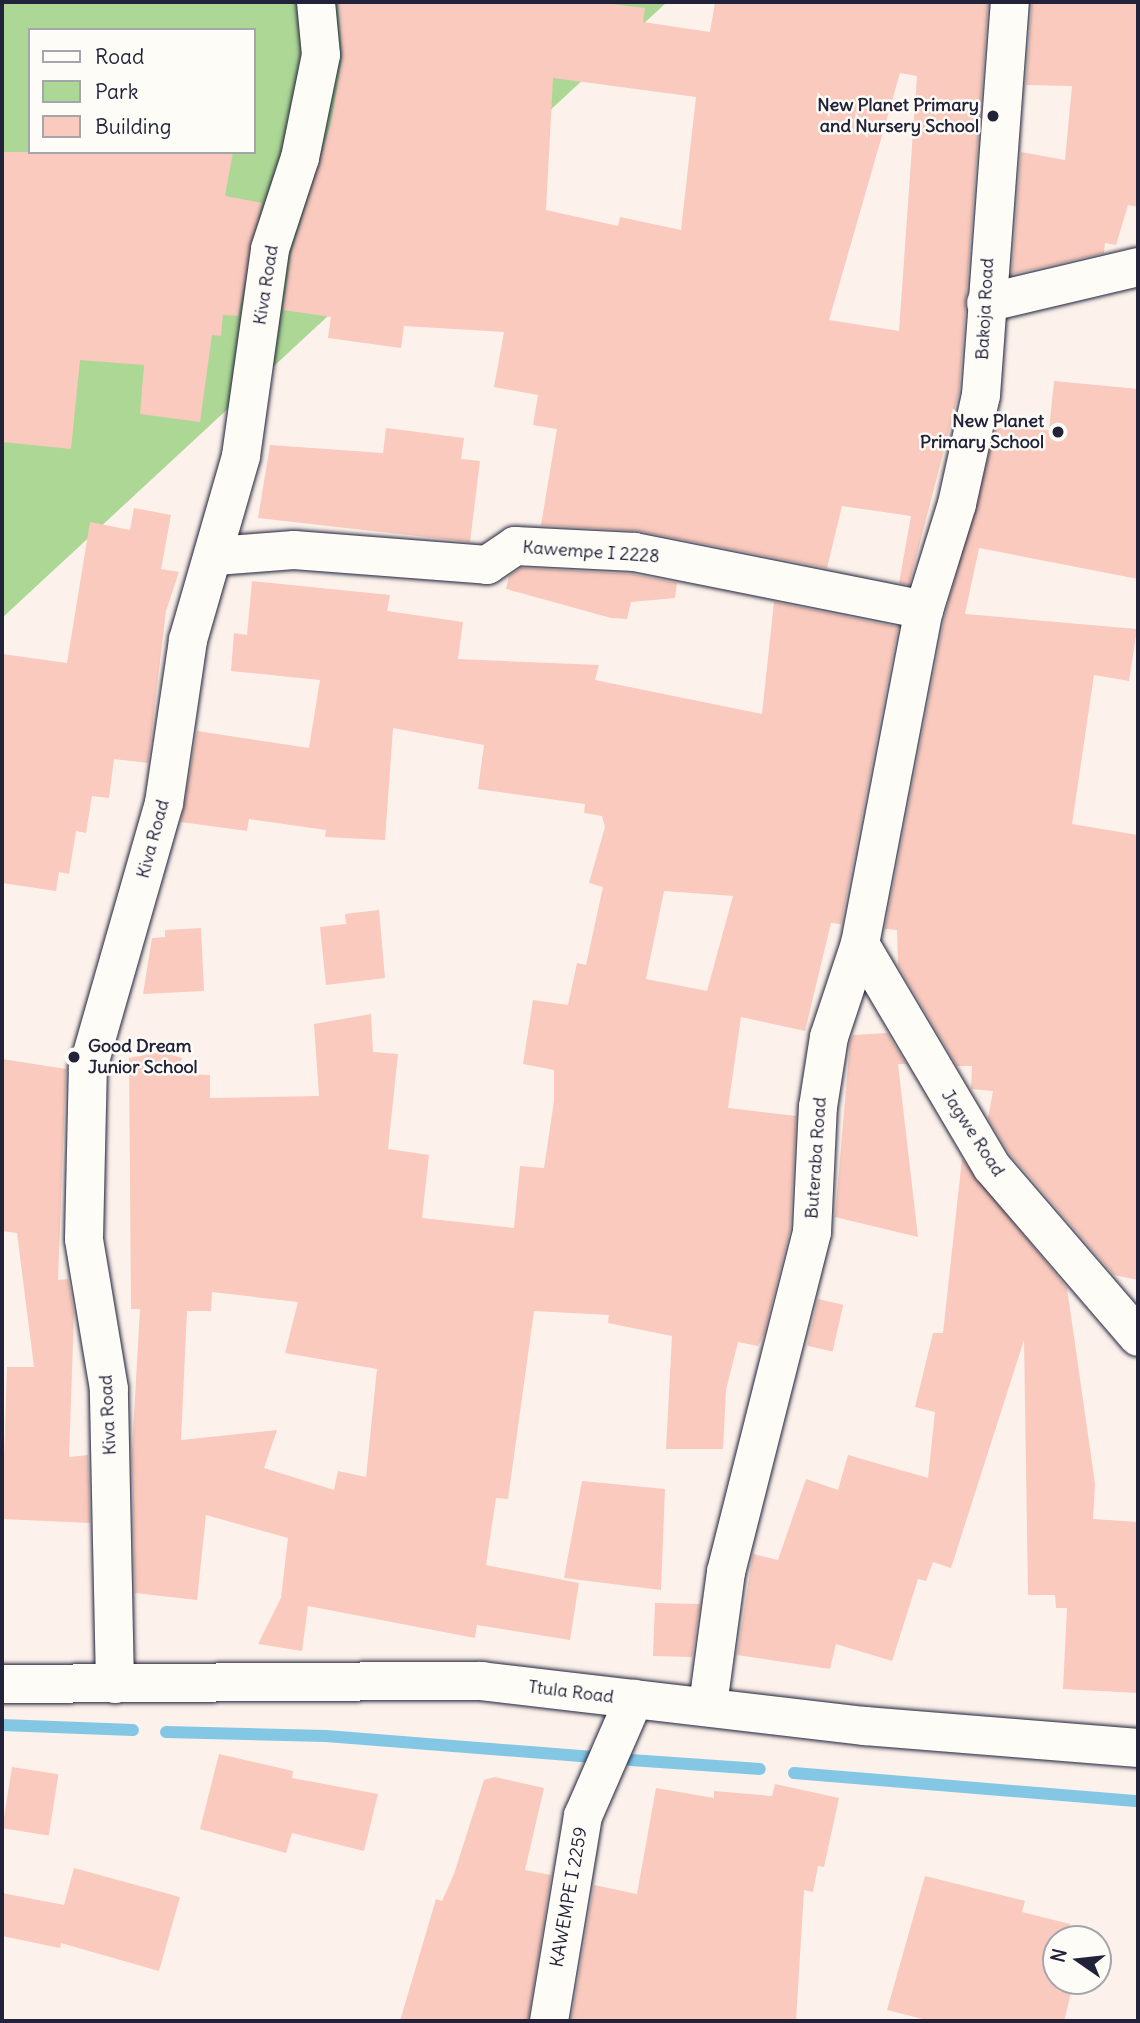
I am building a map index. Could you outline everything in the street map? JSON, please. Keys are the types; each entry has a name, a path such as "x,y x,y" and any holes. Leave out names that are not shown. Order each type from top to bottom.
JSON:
{"street":[{"name":"Kiva Road","path":"116,1684 109,1389 84,1239 87,1080 164,803 188,640 216,556 241,456 270,249 300,158 321,55 316,2"},
{"name":"Bakoja Road","path":"924,610 981,395 1010,2"},
{"path":"986,303 1138,267"},
{"name":"Kawempe I 2228","path":"216,556 294,550 487,565 515,546 635,552 924,610"},
{"name":"Buteraba Road","path":"708,1705 726,1572 812,1232 817,1107 829,1037 860,944 924,610"},
{"name":"Jagwe Road","path":"860,944 992,1167 1138,1338"},
{"name":"Ttula Road","path":"2,1684 481,1681 708,1705 865,1726 1138,1748"},
{"name":"KAWEMPE I 2259","path":"549,2021 583,1816 635,1699"}],"green space":[{"path":"2,2 667,2 2,618"}],"building":[{"path":"338,2 596,2 645,8 643,22 710,32 715,2 988,2 959,392 909,585 899,583 911,516 842,506 827,568 639,531 541,525 557,429 533,425 538,395 494,387 504,332 404,326 401,348 328,338 331,317 283,310 291,254 331,123 342,59","holes":["900,73 917,76 899,331 829,320","553,78 696,97 681,230 620,217 618,226 546,210"]},
{"path":"1032,2 1138,2 1138,207 1128,205 1116,245 1105,243 1104,253 1012,274 1021,152 1065,160 1072,86 1026,85"},
{"path":"2,152 233,154 225,196 262,203 238,316 223,315 221,336 212,335 200,422 140,414 144,365 80,360 71,449 2,442"},
{"path":"1054,381 1138,389 1138,579 979,548 965,614 1137,629 1129,681 1094,675 1072,824 1138,835 1138,1280 1114,1275 1010,1154 988,1118 993,1091 971,1089 972,1066 957,1066 898,965 897,930 885,929 945,615 996,428 1049,430"},
{"path":"386,428 464,438 461,459 480,461 470,542 258,518 270,445 383,453"},
{"path":"134,508 171,515 161,569 179,572 166,611 148,763 114,759 109,798 92,796 86,833 76,831 69,874 59,872 56,891 2,883 2,654 67,663 90,522 130,530"},
{"path":"521,568 632,574 677,583 675,598 631,602 627,619 611,618 506,589 509,576"},
{"path":"252,581 390,595 387,611 463,622 458,659 599,665 595,680 762,714 774,602 898,627 841,924 831,923 805,1031 741,1017 728,1108 796,1116 790,1229 764,1334 758,1346 738,1342 726,1390 723,1449 666,1449 672,1336 608,1323 609,1315 534,1311 508,1499 496,1498 486,1565 579,1583 570,1640 477,1625 475,1638 308,1606 302,1651 258,1644 281,1598 288,1538 206,1515 197,1600 135,1593 132,1451 140,1309 131,1309 129,1058 161,1052 182,1058 177,1074 210,1075 210,1098 319,1096 314,1024 371,1014 373,1052 398,1054 388,1149 429,1155 422,1218 514,1228 520,1166 544,1168 554,1101 554,1070 523,1064 533,1000 568,1005 577,963 586,965 603,887 589,883 605,827 602,816 584,813 585,804 478,789 484,745 393,728 385,840 325,837 326,830 249,819 247,831 181,822 197,731 309,748 320,680 231,671 234,633 247,635","holes":["664,891 733,896 707,991 646,979","212,1292 298,1302 285,1353 377,1369 366,1477 338,1471 334,1490 264,1468 277,1430 181,1440 187,1311 211,1311"]},
{"path":"379,910 385,978 326,985 320,927 346,924 345,914"},
{"path":"201,928 204,991 143,994 152,938 165,937 165,930"},
{"path":"887,1033 906,1064 898,1064 918,1237 835,1217 850,1042 853,1035"},
{"path":"2,1059 66,1069 58,1280 68,1279 74,1313 69,1457 88,1455 90,1523 2,1519 7,1367 34,1367 17,1233 2,1231"},
{"path":"962,1159 1067,1288 1095,1484 1093,1519 1138,1522 1138,1693 1063,1689 1067,1608 1056,1608 1055,1595 1028,1595 1024,1340 951,1568 933,1562 926,1581 918,1579 892,1661 836,1644 830,1669 737,1655 753,1554 778,1560 806,1479 838,1490 848,1455 928,1478 935,1412 915,1407 933,1333 943,1333"},
{"path":"818,1299 843,1305 833,1352 807,1346"},
{"path":"582,1481 665,1489 661,1590 564,1578"},
{"path":"655,1603 700,1604 692,1657 653,1656"},
{"path":"219,1754 293,1771 292,1778 378,1794 364,1851 292,1833 286,1853 200,1829"},
{"path":"12,1767 58,1774 49,1836 2,1828"},
{"path":"495,1777 544,1788 525,1870 551,1875 528,2021 400,2021 436,1899 442,1901 454,1874 484,1780"},
{"path":"775,1784 839,1798 824,1867 818,1866 813,1892 804,1890 796,2021 571,2021 594,1885 637,1894 656,1788 714,1798 714,1791 772,1796"},
{"path":"74,1868 180,1897 159,1971 61,1943 60,1948 2,1936 2,1893 64,1905"},
{"path":"925,1876 1025,1901 1022,1912 1070,1924 1042,1925 1042,1995 1070,1995 1064,2021 931,2021 887,2010"}],"waterway":[{"path":"2,1725 133,1730"},
{"path":"166,1732 326,1736 593,1757"},
{"path":"631,1760 760,1769"},
{"path":"794,1773 1138,1801"}],"place":[{"name":"New Planet Primary and Nursery School","path":"993,116"},
{"name":"New Planet Primary School","path":"1058,432"},
{"name":"Good Dream Junior School","path":"74,1057"}]}
